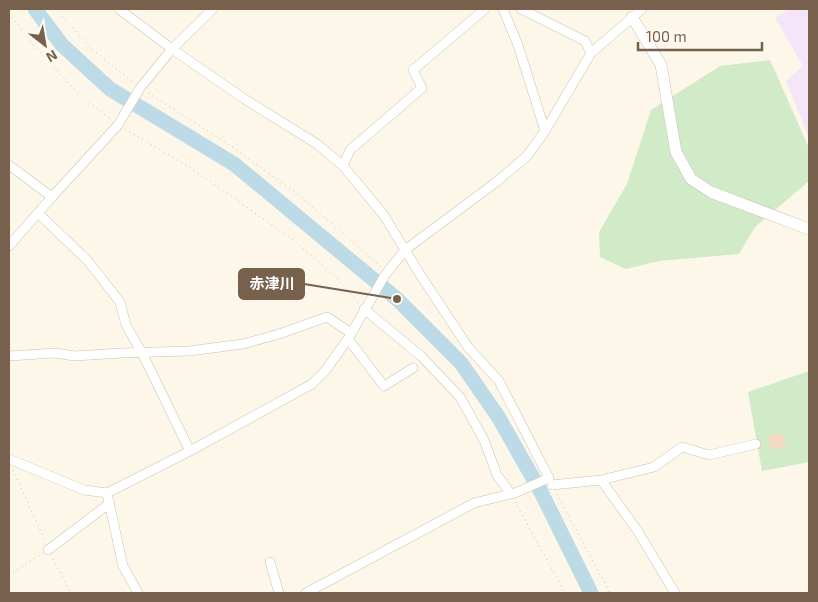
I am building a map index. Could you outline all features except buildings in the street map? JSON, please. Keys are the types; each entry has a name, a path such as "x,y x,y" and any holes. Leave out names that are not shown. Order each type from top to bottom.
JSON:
{"street":[{"path":"120,9 172,49 243,98 317,144 343,166 383,214 468,347 499,381 549,478 548,482"},
{"path":"9,246 119,124 139,90 172,49 213,9"},
{"path":"343,166 350,150 422,88 413,70 485,9"},
{"path":"503,9 518,45 546,131"},
{"path":"521,9 585,41 591,53"},
{"path":"12,460 84,490 107,493 190,451 312,384 325,371 350,336 386,274 405,250 501,178 526,156 546,131 591,53 642,9"},
{"path":"632,17 661,66 676,152 691,179 711,192 809,229"},
{"path":"9,164 52,197"},
{"path":"39,214 88,261 120,302 126,325 142,353 190,451"},
{"path":"366,307 421,356 460,397 484,440 497,475 513,493"},
{"path":"9,356 55,353 75,356 189,351 243,344 327,317 350,336 384,386 413,368"},
{"path":"306,593 474,503 548,482 601,480 654,467 682,447 709,455 756,444"},
{"path":"601,480 637,530 675,593"},
{"path":"107,493 123,566 138,593"},
{"path":"48,550 110,503"},
{"path":"270,562 279,593"}],"path":[{"path":"54,9 94,51 139,90 228,144 299,195 386,274"},
{"path":"9,13 32,43 72,87 119,124 194,170 292,239 334,275 366,307"},
{"path":"12,460 13,470 48,550 71,593"},
{"path":"548,482 610,593"},
{"path":"513,493 565,593"},
{"path":"9,575 48,550"}],"shaded area":[{"path":"789,9 809,9 809,138 786,81 803,66 775,18"}],"green space":[{"path":"770,60 809,148 809,181 755,227 739,254 659,261 626,269 600,257 599,232 627,184 651,110 720,66"},
{"path":"809,371 809,462 762,471 748,392"}],"waterway":[{"path":"35,9 62,45 110,89 234,164 397,299 461,363 499,418 542,494 591,593"}],"place":[{"name":"赤津川","path":"397,299"}]}
